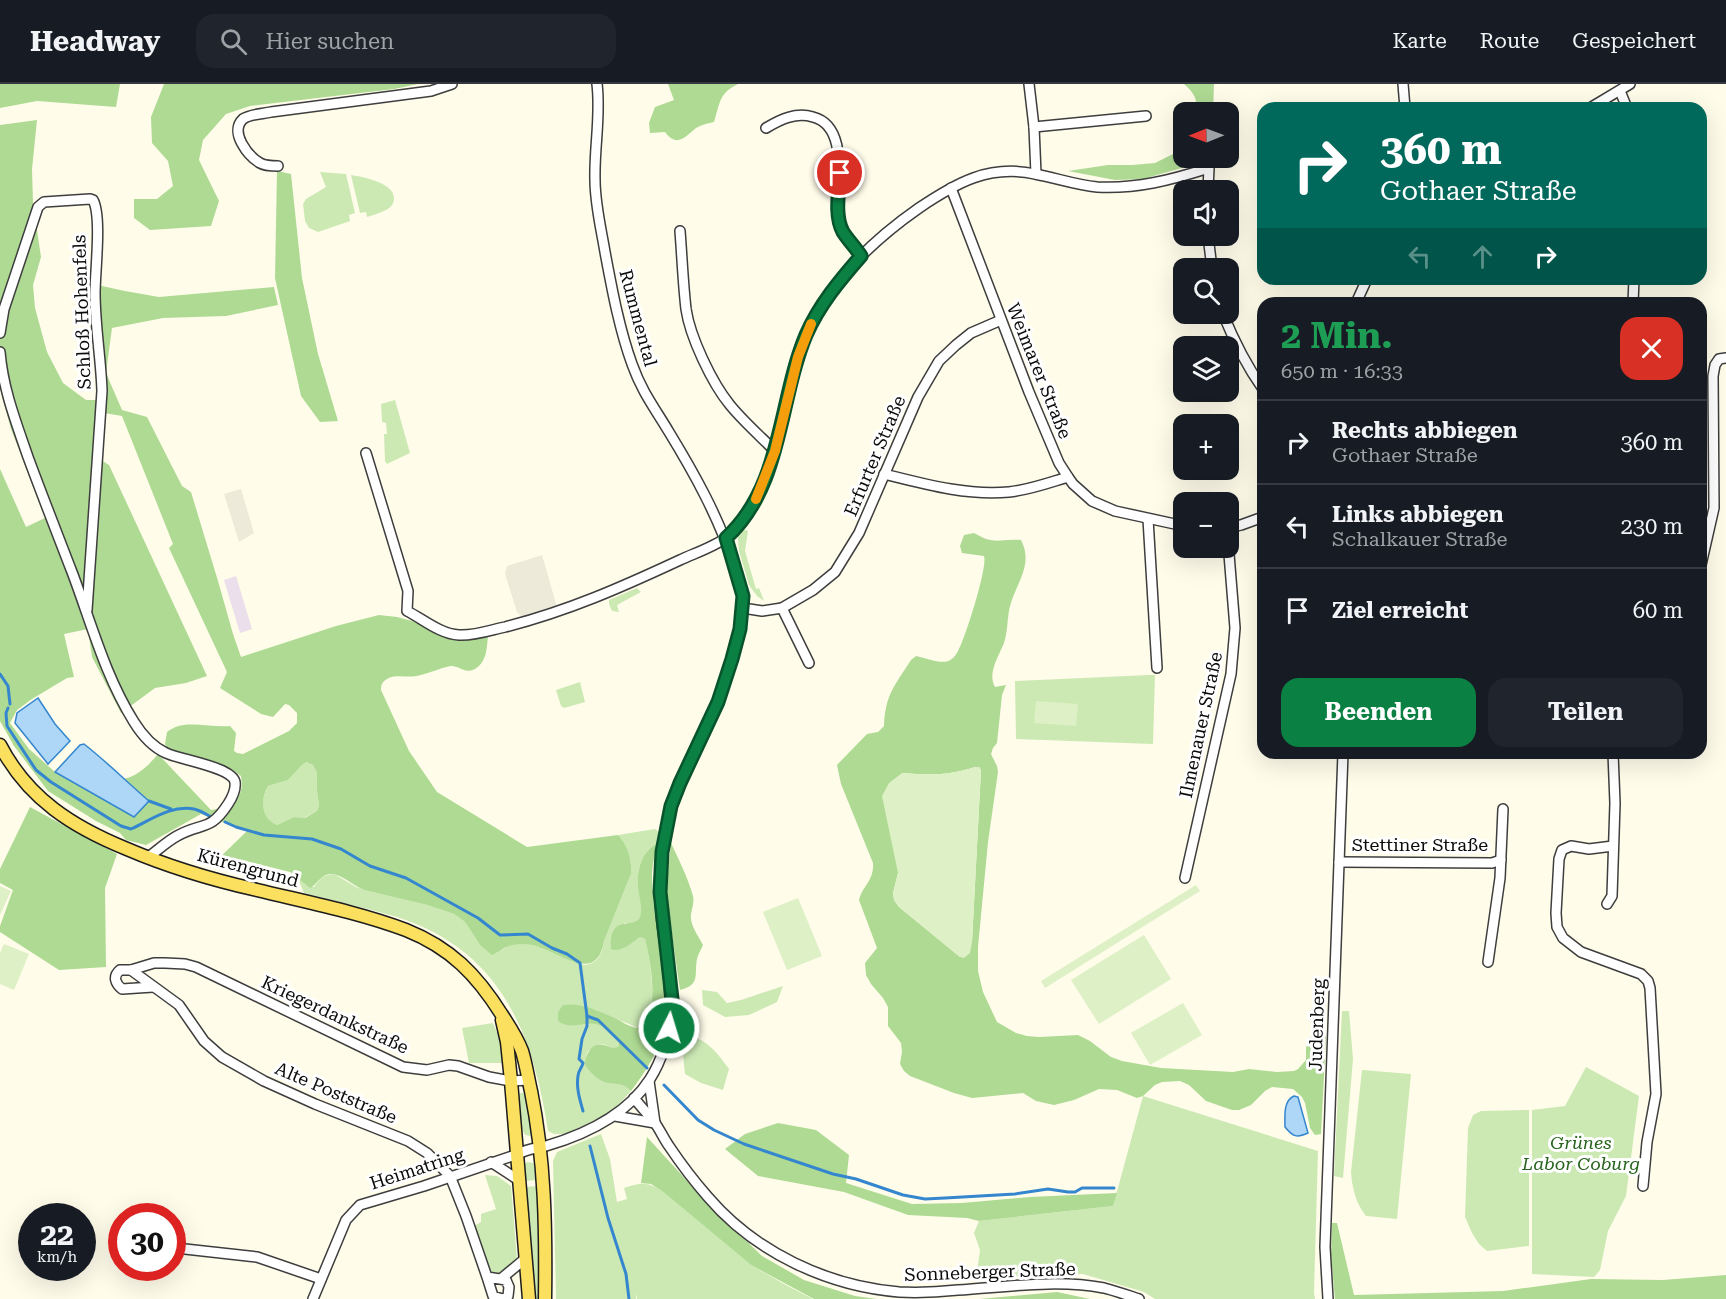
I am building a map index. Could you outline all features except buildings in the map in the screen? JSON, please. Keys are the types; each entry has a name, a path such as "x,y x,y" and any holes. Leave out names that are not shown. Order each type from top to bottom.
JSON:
{"main road":[{"name":"Kürengrund","path":"1,753 29,787 58,813 79,827 147,858 218,880 357,915 404,930 430,940 469,969 488,992 513,1031 529,1080 540,1147 545,1213 545,1299"},
{"name":"Kürengrund","path":"498,1008 504,1029 511,1081 529,1299"}],"street":[{"path":"278,166 258,162 247,152 238,133 243,119 271,112 431,91 452,84"},
{"name":"Rummental","path":"597,84 599,112 595,146 597,202 611,286 628,351 646,398 669,431 726,538 743,596 743,608"},
{"path":"1029,84 1036,174"},
{"path":"1403,84 1405,102"},
{"path":"1601,102 1630,84"},
{"path":"1620,92 1624,102"},
{"path":"766,128 796,115 805,115 820,119 830,128 840,161 839,218 843,232 861,256"},
{"path":"1034,127 1146,116"},
{"path":"366,453 408,591 407,611 440,630 459,635 491,630 557,612 640,578 726,538 741,523 749,513 761,488 775,451 798,357 819,309 861,256 893,227 919,208 964,181 991,172 1036,174 1084,186 1114,187 1153,184 1209,168 1208,180"},
{"name":"Weimarer Straße","path":"951,188 1001,320 1059,463 1068,477 1092,501 1115,511 1173,524"},
{"name":"Schloß Hohenfels","path":"0,333 4,309 38,207 44,202 90,198 93,200 96,211 95,295 102,364 102,392 87,612"},
{"path":"680,231 686,310 704,361 714,383 730,405 775,451"},
{"name":"Erfurter Straße","path":"743,608 762,611 782,608 813,590 835,572 859,533 918,397 939,361 971,333 1001,320"},
{"path":"1227,324 1257,380"},
{"name":"Schloß Hohenfels","path":"0,352 1,370 10,408 112,681 146,738 166,753 180,759 221,769 229,773 234,780 235,788 231,799 220,817 205,826 176,837 147,858"},
{"path":"1707,539 1714,508 1713,376 1715,365 1719,360 1726,358"},
{"path":"884,474 947,488 978,492 1030,489 1068,477"},
{"path":"1148,519 1157,668"},
{"path":"1239,525 1257,519"},
{"name":"Ilmenauer Straße","path":"1185,878 1231,674 1235,628 1229,558"},
{"name":"Heimatring","path":"313,1299 346,1220 360,1205 491,1162 518,1154 530,1154 540,1147 601,1125 632,1101 649,1081 665,1047 672,1008 660,892 660,871 666,827 680,783 718,702 732,659 743,608"},
{"path":"782,608 809,663"},
{"name":"Judenberg","path":"1328,1299 1325,1247 1343,759"},
{"path":"1607,904 1612,896 1615,803 1613,759"},
{"name":"Stettiner Straße","path":"1488,962 1500,878 1503,809"},
{"path":"1613,846 1589,849 1571,846 1562,850 1559,859 1557,927 1574,948 1641,974 1648,981 1656,1094 1647,1142 1643,1186"},
{"name":"Stettiner Straße","path":"1339,862 1492,862 1501,860"},
{"name":"Kriegerdankstraße","path":"131,970 154,963 185,964 223,979 403,1067 427,1070 449,1065 459,1066 489,1077 511,1081 529,1080"},
{"path":"131,970 120,970 116,974 115,981 122,989 153,987"},
{"name":"Alte Poststraße","path":"131,970 179,1005 204,1041 222,1057 264,1081 408,1141 427,1153 450,1176 494,1297 502,1299 508,1296 509,1287 506,1280 502,1278"},
{"name":"Sonneberger Straße","path":"649,1081 655,1123"},
{"name":"Sonneberger Straße","path":"632,1101 655,1123 690,1176 722,1213 765,1247 821,1274 866,1287 897,1292 1057,1284 1104,1288 1139,1299"},
{"path":"615,1116 655,1123"},
{"path":"491,1162 520,1182"},
{"path":"186,1249 257,1257 321,1279"},
{"path":"487,1277 502,1278 526,1258"}],"shaded area":[{"path":"241,489 254,533 239,542 224,494"},
{"path":"542,555 557,607 522,617 517,612 505,574 507,566"},
{"path":"236,576 252,629 240,633 224,580"}],"green space":[{"path":"0,84 120,84 116,107 37,101 0,108"},
{"path":"164,84 418,84 394,89 250,106 226,114 203,140 199,160 219,201 211,226 150,230 134,218 134,199 157,199 173,186 168,161 152,143 151,117"},
{"path":"668,84 738,84 724,95 714,122 698,127 677,140 669,137 665,132 650,133 649,123 655,107 674,100"},
{"path":"1184,84 1214,84 1213,102 1196,102"},
{"path":"37,120 32,169 33,203 41,257 33,285 35,308 47,352 63,383 86,400 97,400 99,382 88,283 159,297 274,287 278,305 226,316 163,318 112,328 106,373 122,410 147,417 182,486 191,492 241,657 336,626 379,615 427,625 453,639 465,640 488,635 484,658 475,669 466,671 452,666 416,676 394,677 384,681 381,690 409,751 437,792 527,847 618,835 629,853 631,874 600,955 593,962 585,964 575,962 543,948 525,944 507,947 492,955 480,945 465,922 454,914 364,890 331,874 321,878 310,888 290,872 234,858 218,869 212,865 247,831 201,814 146,845 126,840 120,833 48,791 14,746 0,721 0,469 26,527 45,518 11,429 0,389 0,125","holes":["104,413 122,416 173,544 169,548 227,672 220,688 261,714 273,717 285,704 297,713 297,723 289,731 243,754 234,751 236,733 230,726 189,724 167,732 165,744 170,752 231,769 241,776 239,796 225,807 211,810 158,754 143,770 124,779 148,801 134,817 55,772 29,749 10,723 17,710 32,699 67,678 74,677 64,634 88,629 92,657 121,713 155,688 186,683 207,676 109,465 101,460","306,762 313,765 317,773 319,806 317,811 305,818 294,817 277,825 265,813 263,802 265,791 268,786 288,780"]},
{"path":"1173,154 1173,168 1182,168 1143,179 1115,180 1068,171 1108,165 1155,163"},
{"path":"277,171 291,174 302,278 318,354 338,421 320,422 301,396 275,278"},
{"path":"320,172 346,174 355,213 349,215 350,221 318,232 309,228 305,221 303,204 306,199 326,187"},
{"path":"351,175 378,182 390,189 394,199 392,206 367,217 366,212 360,213"},
{"path":"395,400 410,453 387,464 384,434 387,434 386,423 382,422 381,404"},
{"path":"741,528 748,531 745,551 756,589 759,588 764,601 749,585 739,551 738,538"},
{"path":"974,533 993,540 1021,540 1026,558 1023,574 1010,606 1004,643 992,676 995,687 1006,685 1002,695 997,743 991,754 998,772 988,842 978,947 978,971 983,992 997,1022 1016,1033 1027,1036 1078,1035 1111,1057 1122,1061 1161,1068 1233,1072 1249,1069 1294,1071 1306,1060 1306,1048 1311,1036 1317,1029 1321,1029 1326,1037 1321,1134 1315,1135 1310,1128 1305,1103 1293,1089 1272,1087 1251,1105 1239,1110 1232,1110 1206,1101 1189,1085 1180,1081 1162,1082 1137,1098 1117,1090 1099,1089 1074,1100 1054,1105 1036,1101 1023,1093 972,1098 910,1076 904,1071 900,1064 901,1043 888,1026 888,1007 866,975 865,963 877,948 859,900 872,874 873,863 841,784 837,765 867,734 878,732 884,726 889,698 911,660 916,656 945,662 951,660 957,653 975,603 984,563 984,556 962,553 960,546 964,535","holes":["979,767 981,770 972,942 960,957 899,907 894,900 893,893 898,873 902,773 939,774"]},
{"path":"637,588 641,592 617,605 619,612 612,611 609,600"},
{"path":"1155,675 1153,744 1016,739 1015,681"},
{"path":"580,682 585,702 564,708 561,706 556,690"},
{"path":"1036,701 1078,704 1076,726 1034,723"},
{"path":"306,762 313,765 317,773 319,806 317,811 304,818 294,817 277,825 265,813 263,802 265,791 268,786 288,780"},
{"path":"975,767 981,770 972,942 970,953 964,958 899,907 894,900 893,893 898,873 882,796 889,783 902,773 939,774"},
{"path":"30,807 117,854 105,888 106,967 59,970 0,932 13,890 0,883 0,869"},
{"path":"655,829 660,833 657,844 646,853 641,861 638,875 641,914 633,923 624,923 622,949 640,937 645,939 652,987 650,1013 638,1028 594,1009 576,1025 596,1023 611,1030 619,1042 618,1047 597,1045 588,1051 586,1063 590,1070 604,1082 622,1085 631,1091 617,1106 601,1117 567,1134 554,1134 548,1131 533,1060 521,1028 505,999 486,973 462,950 432,932 397,917 304,893 297,876 306,885 314,887 323,877 336,875 364,890 454,914 465,922 480,945 496,954 513,944 531,945 550,950 584,965 593,963 600,954 631,874 629,853 618,835"},
{"path":"671,843 691,889 692,922 703,945 697,959 694,982 680,990 667,900"},
{"path":"657,844 652,868 652,888 667,989 667,1014 656,1052 631,1091 622,1085 601,1081 585,1065 588,1054 595,1046 618,1047 619,1042 613,1034 599,1025 564,1024 558,1021 558,1012 563,1005 570,1004 596,1010 638,1028 647,1022 652,991 651,970 645,939 640,937 619,950 611,949 615,929 619,925 639,919 641,909 638,872 644,856"},
{"path":"1196,885 1200,891 1045,988 1041,981"},
{"path":"0,886 11,891 0,915"},
{"path":"798,898 822,956 787,970 763,912"},
{"path":"1144,935 1171,979 1099,1024 1071,980"},
{"path":"4,944 29,954 14,990 0,984 0,953"},
{"path":"783,986 777,1002 749,1015 725,1017 703,1005 702,990 717,992 727,1003"},
{"path":"1183,1003 1202,1035 1150,1065 1131,1033"},
{"path":"1342,1011 1349,1011 1353,1059 1343,1178 1334,1176"},
{"path":"493,1023 501,1042 503,1063 469,1063 462,1028"},
{"path":"681,1034 703,1041 724,1062 729,1069 723,1090 701,1083 685,1074"},
{"name":"Grünes Labor Coburg","path":"1586,1067 1639,1096 1626,1196 1608,1231 1600,1270 1594,1277 1532,1274 1532,1110 1565,1106"},
{"path":"1362,1070 1411,1074 1397,1219 1366,1216 1357,1201 1354,1190 1351,1172"},
{"path":"520,1093 526,1095 532,1132 530,1136 525,1135 521,1127 518,1097"},
{"path":"1143,1096 1318,1151 1315,1299 1155,1299 1144,1292 1083,1274 1006,1277 981,1281 978,1265 980,1250 974,1233 979,1221 1113,1206"},
{"path":"1529,1110 1529,1246 1487,1251 1479,1244 1465,1217 1468,1128 1473,1115 1481,1111"},
{"path":"778,1123 816,1130 849,1155 846,1183 912,1204 1117,1193 1113,1206 979,1221 967,1218 908,1215 844,1192 758,1176 725,1149 745,1134"},
{"path":"601,1134 610,1159 617,1202 627,1199 624,1188 643,1184 652,1186 662,1191 751,1265 813,1299 637,1299 637,1293 636,1299 556,1299 553,1161 557,1152"},
{"path":"647,1137 710,1206 762,1256 804,1280 855,1296 877,1299 814,1299 751,1265 662,1191 651,1184 641,1183"},
{"path":"527,1162 533,1163 536,1167 538,1180 524,1181 524,1165"},
{"path":"485,1175 497,1176 511,1186 517,1259 509,1269 499,1275 488,1270 474,1226 481,1222 481,1214 496,1209"},
{"path":"538,1186 541,1299 533,1299 525,1187"},
{"path":"1332,1223 1337,1223 1354,1295 1503,1291 1591,1279 1663,1280 1726,1275 1726,1299 1335,1299 1331,1255"},
{"path":"1057,1292 1090,1299 979,1299"}],"water":[{"path":"38,698 55,724 70,741 48,764 15,723 17,713"},
{"path":"84,744 149,801 134,817 55,772 80,745"},
{"path":"1294,1096 1298,1097 1308,1133 1301,1136 1293,1135 1285,1127 1286,1105"}],"waterway":[{"path":"0,674 8,686 10,704"},
{"path":"8,708 7,726 36,770 121,826 131,829 161,814 185,808 200,811 211,817"},
{"path":"149,801 171,809"},
{"path":"225,822 264,835 312,839 341,849 370,866 406,878 478,918 500,935 528,934 580,963 587,1016 587,1026 579,1059 583,1063 578,1080 583,1111"},
{"path":"587,1016 598,1020 647,1068"},
{"path":"664,1085 698,1120 744,1144 903,1195 925,1199 1015,1194 1048,1189 1075,1192 1082,1188 1114,1188"},
{"path":"590,1146 608,1218 626,1274 629,1299"}],"slow traffic":[{"path":"756,499 775,451 798,357 811,324"}],"route":[{"path":"669,1028 672,999 660,892 660,871 666,827 680,783 718,702 740,629 743,596 726,538 749,513 761,488 775,451 798,357 811,324 829,295 861,256 841,227 838,198 840,173"}]}
